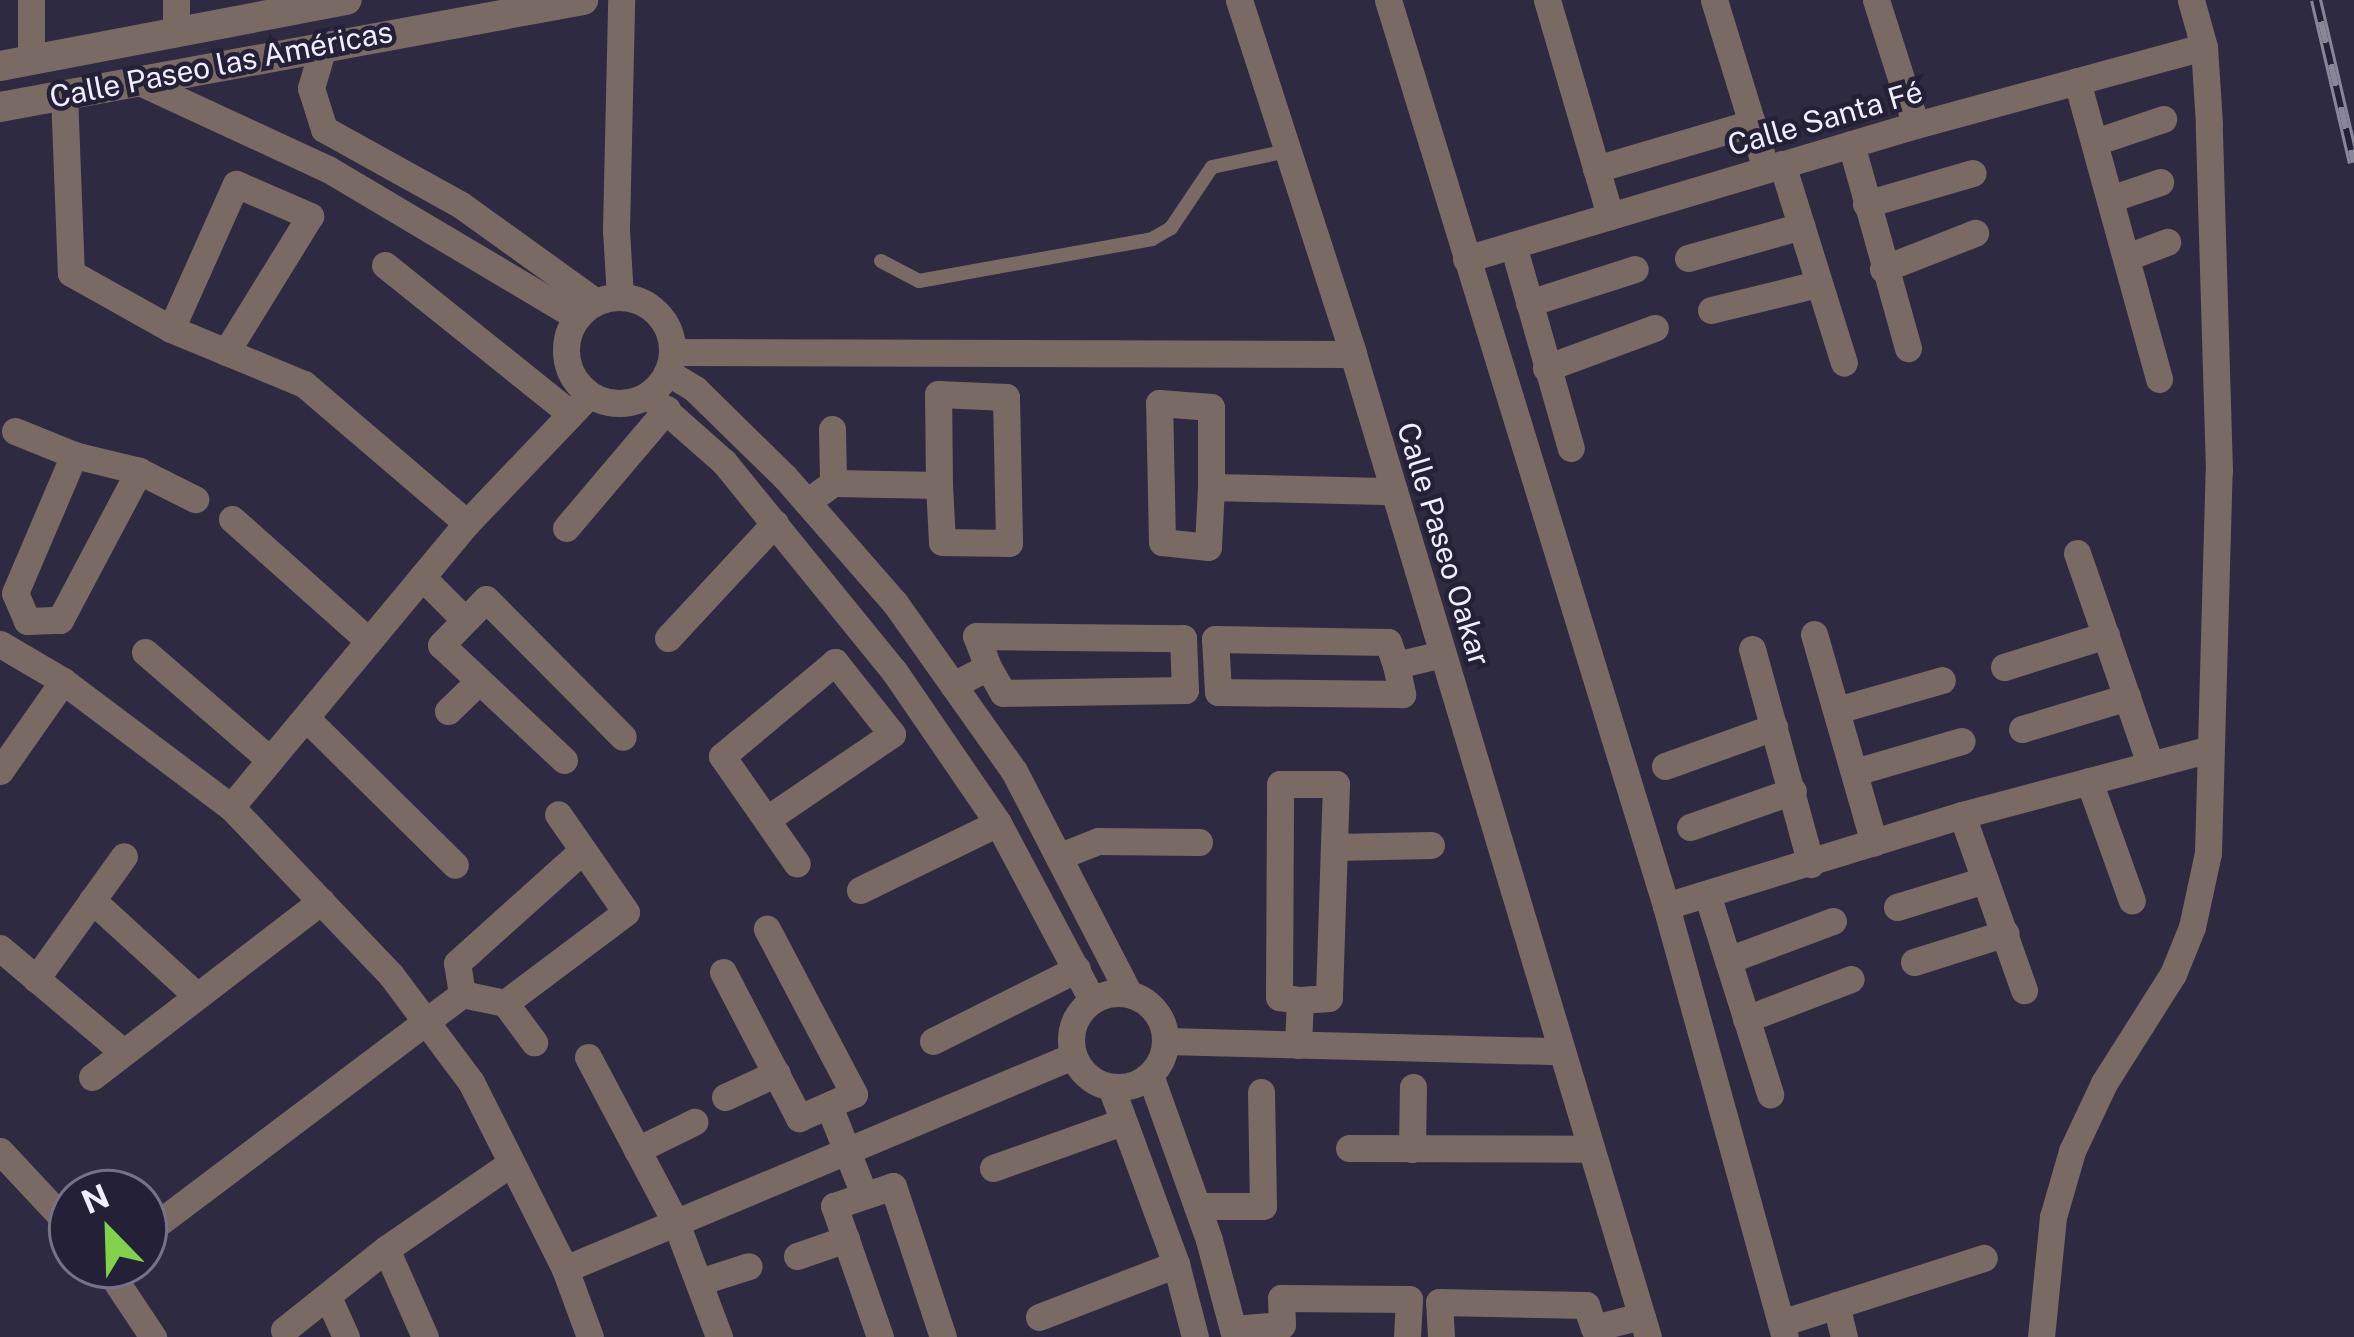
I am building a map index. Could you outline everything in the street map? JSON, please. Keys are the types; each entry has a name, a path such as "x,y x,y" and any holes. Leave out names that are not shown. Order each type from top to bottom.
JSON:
{"street":[{"path":"15,63 31,0"},
{"path":"176,0 176,32"},
{"name":"Calle Paseo las Américas","path":"0,107 324,44 466,9 584,0"},
{"path":"231,807 467,523 580,404 566,357 598,305 616,229 621,0"},
{"name":"Calle Paseo Oakar","path":"1239,0 1353,354 1644,1327"},
{"path":"1388,0 1666,907 1783,1330 1836,1306 1984,1258"},
{"path":"1547,0 1610,215"},
{"path":"1714,0 1752,123 1802,226 1844,363"},
{"path":"1876,0 1916,125"},
{"path":"2041,1337 2053,1216 2072,1151 2104,1083 2173,974 2192,927 2208,853 2207,749 2219,471 2204,46 2191,0"},
{"name":"Calle Paseo las Américas","path":"15,63 336,1"},
{"path":"324,44 311,88 324,129 461,205 598,305"},
{"name":"Calle Santa Fé","path":"1466,260 1774,166 2204,46"},
{"path":"133,79 598,305 656,311 670,332 670,362 657,402 566,528"},
{"path":"2077,81 2159,379"},
{"path":"64,94 71,273 172,329 304,384 467,523"},
{"path":"2095,142 2163,119"},
{"path":"1596,169 1752,123"},
{"path":"1851,144 1908,348"},
{"path":"1866,204 1973,173"},
{"path":"2110,199 2161,182"},
{"path":"172,329 236,184 310,215 226,352"},
{"path":"1688,258 1802,226"},
{"path":"1883,269 1975,233"},
{"path":"2127,256 2167,242"},
{"path":"1513,245 1571,448"},
{"path":"385,265 580,404 657,402 724,463 894,671 998,823 1092,1000"},
{"path":"1529,303 1635,269"},
{"path":"1711,310 1818,284"},
{"path":"1546,368 1655,328"},
{"path":"670,362 1353,354"},
{"path":"670,362 807,502 895,603 1014,771 1129,994 1160,1016 1166,1041 1150,1076 1125,1088 1111,1087 1087,1077 1073,1056 1075,1019 1092,1000 1129,994"},
{"path":"938,394 1006,397 1009,543 942,542 939,485 938,394"},
{"path":"1159,403 1210,407 1211,488 1208,547 1162,542 1159,403"},
{"path":"832,429 833,483"},
{"path":"15,431 74,455 139,471 195,499"},
{"path":"27,621 15,593 74,455"},
{"path":"139,471 60,620 27,621 6,647 63,681 231,807 391,975 471,1082 565,1269 590,1337"},
{"path":"807,502 833,483 939,485"},
{"path":"1211,488 1394,490"},
{"path":"232,519 369,641"},
{"path":"668,638 775,523"},
{"path":"2077,553 2150,764"},
{"path":"422,578 464,619"},
{"path":"564,760 441,645 486,599 623,737"},
{"path":"1814,634 1874,843"},
{"path":"2004,667 2106,635"},
{"path":"976,636 1183,638 1185,690 1004,693 988,667 976,636"},
{"path":"1215,639 1388,642 1396,664 1402,694 1218,692 1215,639"},
{"path":"1752,650 1811,864"},
{"path":"145,652 270,760"},
{"path":"1396,664 1442,654"},
{"path":"766,819 892,734 836,662 722,756 797,864"},
{"path":"952,685 988,667"},
{"path":"860,694 894,671"},
{"path":"1837,710 1942,680"},
{"path":"0,770 63,681"},
{"path":"448,711 478,682"},
{"path":"2022,729 2127,697"},
{"path":"306,718 455,865"},
{"path":"1665,766 1774,727"},
{"path":"1855,772 1962,741"},
{"path":"1666,907 1962,815 2207,749"},
{"path":"2089,781 2132,901"},
{"path":"1280,784 1336,784 1329,998 1300,1000 1280,997 1280,784"},
{"path":"1690,826 1793,791"},
{"path":"505,1004 626,912 558,814"},
{"path":"1962,815 2024,990"},
{"path":"860,890 998,823"},
{"path":"1060,856 1098,841 1199,842"},
{"path":"1335,847 1431,845"},
{"path":"462,994 457,963 583,850"},
{"path":"36,979 124,856"},
{"path":"1897,907 1985,880"},
{"path":"1708,897 1770,1094"},
{"path":"92,900 197,996"},
{"path":"92,1077 321,901"},
{"path":"1728,960 1833,921"},
{"path":"723,972 799,1118 854,1094 766,928"},
{"path":"1914,962 2006,933"},
{"path":"0,948 124,1052"},
{"path":"933,1042 1077,969"},
{"path":"1746,1019 1851,979"},
{"path":"462,994 505,1004 534,1042"},
{"path":"168,1216 462,994"},
{"path":"1298,1045 1300,1000"},
{"path":"1166,1041 1561,1051"},
{"path":"565,1269 1073,1056"},
{"path":"588,1057 676,1222 719,1337"},
{"path":"725,1097 777,1073"},
{"path":"1150,1076 1197,1206 1234,1333 1283,1331 1281,1298 1409,1300 1408,1337"},
{"path":"1111,1087 1176,1264 1195,1337"},
{"path":"1412,1149 1413,1088"},
{"path":"1197,1206 1263,1206 1261,1092"},
{"path":"830,1106 863,1192"},
{"path":"637,1150 694,1122"},
{"path":"994,1168 1122,1122"},
{"path":"1349,1148 1590,1149"},
{"path":"0,1151 48,1202"},
{"path":"284,1330 386,1249 511,1162"},
{"path":"880,1337 834,1206 863,1192 892,1186 944,1337"},
{"path":"797,1256 846,1239"},
{"path":"386,1249 425,1337"},
{"path":"1039,1317 1176,1264"},
{"path":"698,1282 748,1266"},
{"path":"121,1289 154,1337"},
{"path":"328,1297 346,1337"},
{"path":"1441,1337 1439,1302 1586,1305 1595,1333 1644,1327"},
{"path":"1836,1306 1844,1337"}],"lane":[{"path":"881,261 919,281 1152,239 1171,228 1212,167 1287,151"}],"railway":[{"path":"2316,0 2354,163"}]}
